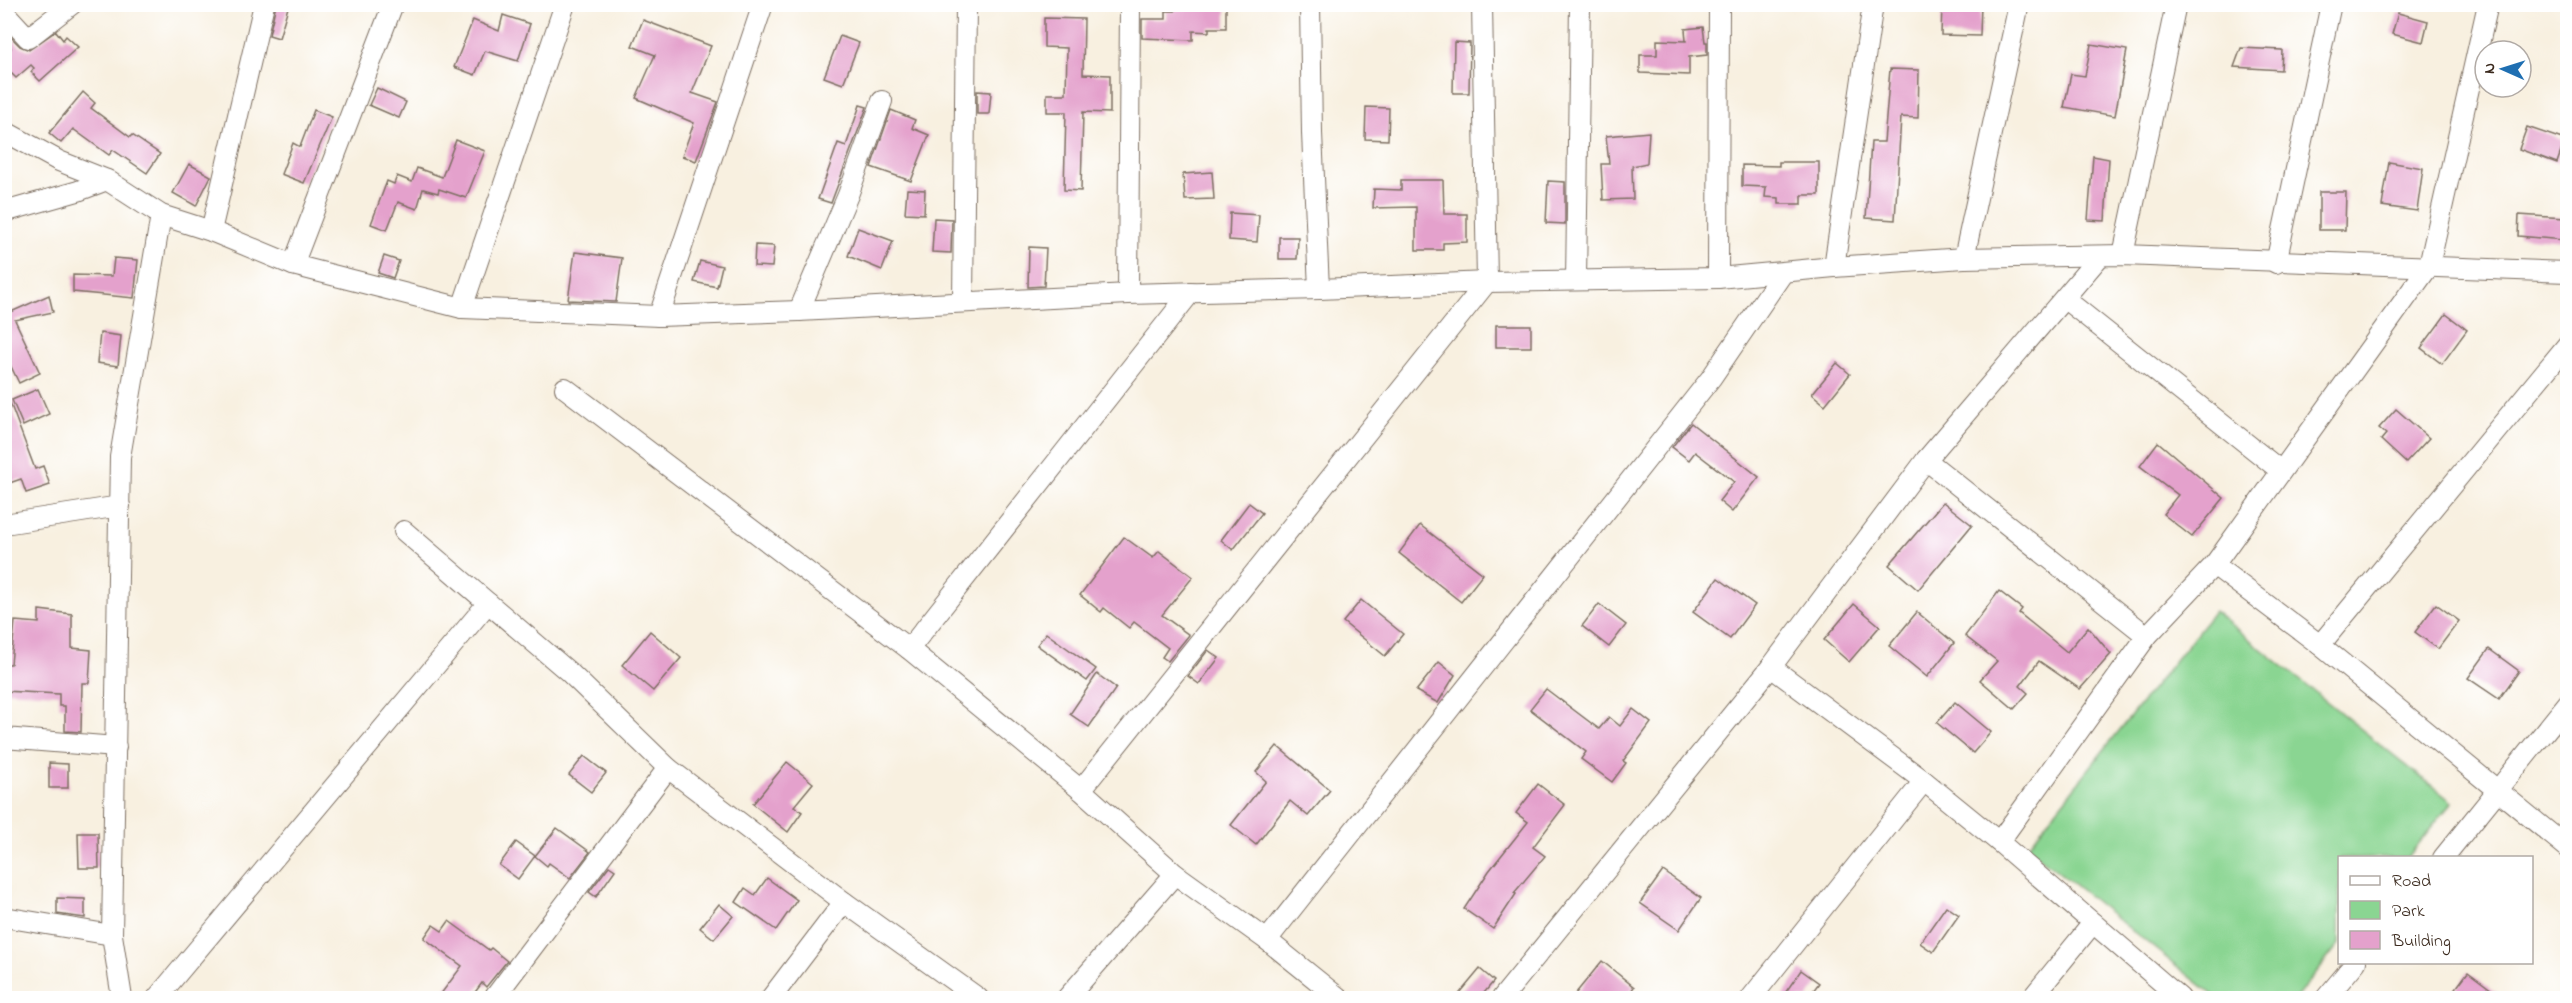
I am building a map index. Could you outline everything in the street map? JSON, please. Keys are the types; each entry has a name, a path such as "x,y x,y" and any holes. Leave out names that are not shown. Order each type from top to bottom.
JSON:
{"street":[{"path":"4,12 28,38 72,4"},
{"path":"212,231 264,4"},
{"path":"293,265 393,4"},
{"path":"462,308 565,4"},
{"path":"660,316 762,4"},
{"path":"963,302 966,4"},
{"path":"1128,294 1130,4"},
{"path":"1310,4 1312,133 1319,289"},
{"path":"1081,790 1486,282 1482,4"},
{"path":"1576,280 1580,4"},
{"path":"1718,278 1719,4"},
{"path":"1834,267 1874,4"},
{"path":"1964,258 2019,4"},
{"path":"2122,255 2176,4"},
{"path":"2277,263 2331,4"},
{"path":"2000,843 2147,636 2214,565 2429,266 2488,4"},
{"path":"799,311 848,195 882,101"},
{"path":"4,131 59,161 108,180 161,215 212,231 293,265 462,308 660,316 1128,294 1486,282 1718,278 1964,258 2122,255 2568,273"},
{"path":"4,212 108,180"},
{"path":"122,999 112,935 120,457 161,215"},
{"path":"1502,999 1771,667 1926,460 2100,256"},
{"path":"1266,940 1711,378 1782,274"},
{"path":"909,649 1191,292"},
{"path":"2065,299 2281,471"},
{"path":"2320,645 2568,344"},
{"path":"565,387 909,649 1081,790 1175,874 1266,940 1339,999"},
{"path":"1926,460 2147,636"},
{"path":"4,524 120,506"},
{"path":"404,531 570,673 668,768 843,902 978,999"},
{"path":"2214,565 2320,645 2568,848"},
{"path":"156,999 488,603"},
{"path":"1771,667 1924,781 2000,843 2180,999"},
{"path":"2445,856 2568,703"},
{"path":"4,738 116,747"},
{"path":"494,999 668,768"},
{"path":"1750,999 1924,781"},
{"path":"1067,999 1175,874"},
{"path":"771,999 843,902"},
{"path":"4,917 112,935"},
{"path":"2032,999 2093,923"},
{"path":"2326,999 2355,964"}],"green space":[{"path":"2214,611 2452,802 2409,856 2338,856 2338,945 2296,998 2217,998 2027,847"}],"building":[{"path":"276,4 289,4 279,38 269,35"},
{"path":"1175,4 1226,4 1226,28 1209,28 1209,32 1193,31 1193,40 1142,38 1142,19 1166,19 1166,11 1175,11"},
{"path":"1942,4 1981,4 1980,36 1941,35"},
{"path":"2398,13 2428,21 2423,42 2392,34"},
{"path":"503,15 530,24 518,61 485,51 475,75 454,67 473,20 499,31"},
{"path":"1044,18 1084,19 1083,74 1110,75 1110,113 1083,112 1081,191 1064,190 1066,112 1047,112 1047,94 1066,94 1067,48 1044,47"},
{"path":"643,20 711,46 692,93 718,102 696,161 682,156 694,123 636,98 655,55 632,46"},
{"path":"1703,27 1705,42 1707,42 1707,55 1689,57 1689,75 1640,73 1640,55 1657,55 1657,40 1686,41 1685,29"},
{"path":"56,31 63,40 66,36 78,47 40,81 31,72 34,68 31,65 16,78 4,66 4,55 11,48 4,41 9,35 20,46 29,50"},
{"path":"840,36 859,43 843,84 824,77"},
{"path":"1454,42 1470,43 1469,93 1453,93"},
{"path":"2091,44 2127,50 2115,116 2064,107 2071,74 2085,76"},
{"path":"2241,48 2282,50 2281,70 2234,67"},
{"path":"1890,69 1919,70 1918,118 1901,117 1895,220 1866,218 1871,142 1884,142"},
{"path":"377,88 406,102 399,118 369,105"},
{"path":"977,91 991,92 989,114 977,114"},
{"path":"83,92 95,103 91,108 130,137 132,135 160,154 147,173 113,150 109,155 73,129 61,143 49,133"},
{"path":"860,105 867,107 831,203 818,199 838,143 846,146"},
{"path":"1366,107 1389,108 1388,140 1365,139"},
{"path":"314,110 332,117 304,183 281,174 293,143 300,147"},
{"path":"891,110 915,120 912,128 929,135 911,181 871,167"},
{"path":"2527,127 2565,140 2557,163 2519,149"},
{"path":"1649,132 1647,163 1632,166 1633,199 1603,200 1601,164 1609,164 1606,136"},
{"path":"456,140 485,151 466,198 439,189 438,193 423,189 417,209 398,202 387,230 371,224 387,181 394,184 397,176 412,182 417,168 442,177"},
{"path":"2093,156 2109,159 2105,221 2088,220"},
{"path":"1779,162 1819,162 1819,195 1802,195 1802,204 1779,204 1779,198 1765,197 1766,187 1742,186 1742,165 1779,166"},
{"path":"2389,162 2423,168 2417,211 2382,206"},
{"path":"189,164 211,176 196,206 173,193"},
{"path":"1212,172 1214,199 1185,200 1183,174"},
{"path":"1401,180 1443,180 1444,214 1467,214 1467,242 1443,243 1443,250 1416,250 1416,207 1373,208 1374,189 1401,190"},
{"path":"1548,181 1565,182 1565,224 1546,223"},
{"path":"907,189 925,190 924,214 905,213"},
{"path":"2319,192 2346,192 2345,230 2319,230"},
{"path":"1230,213 1259,215 1257,242 1229,240"},
{"path":"2519,215 2565,218 2563,240 2518,236"},
{"path":"934,218 952,219 951,253 932,252"},
{"path":"858,228 893,241 882,270 848,256"},
{"path":"1279,237 1298,237 1297,259 1279,259"},
{"path":"755,245 774,246 772,267 754,266"},
{"path":"1029,247 1046,248 1044,286 1028,287"},
{"path":"575,252 622,258 616,302 568,300"},
{"path":"384,256 399,261 393,278 378,273"},
{"path":"114,258 138,260 134,298 73,292 73,275 112,276"},
{"path":"700,261 722,266 717,287 694,282"},
{"path":"49,295 53,312 15,320 40,373 19,383 4,352 4,297 11,312"},
{"path":"2446,314 2467,330 2442,364 2421,348"},
{"path":"1496,325 1531,325 1531,347 1496,347"},
{"path":"100,333 121,336 118,366 97,363"},
{"path":"1837,363 1850,374 1825,405 1812,394"},
{"path":"38,389 49,414 23,426 12,400"},
{"path":"6,392 35,469 43,466 50,485 26,493 21,479 4,485 4,393"},
{"path":"2396,409 2429,438 2406,463 2381,440 2386,434 2379,428"},
{"path":"1691,423 1759,477 1732,512 1719,501 1734,482 1695,452 1689,460 1672,447"},
{"path":"2158,442 2224,498 2192,537 2163,514 2178,495 2140,466"},
{"path":"1943,502 1972,525 1918,590 1889,565"},
{"path":"1249,503 1262,513 1233,550 1221,540"},
{"path":"1420,525 1483,574 1461,602 1399,553"},
{"path":"1124,537 1153,558 1159,551 1193,577 1162,615 1189,635 1168,661 1162,657 1168,648 1134,622 1129,628 1104,608 1101,612 1080,595"},
{"path":"1718,578 1755,605 1730,639 1693,612"},
{"path":"1999,591 2022,609 2019,613 2067,652 2088,627 2111,654 2080,689 2039,661 2020,686 2028,693 2014,709 1980,680 1997,661 1965,636"},
{"path":"1361,600 1403,634 1385,656 1343,622"},
{"path":"1599,604 1626,625 1609,647 1582,626"},
{"path":"1854,604 1880,626 1849,662 1824,640"},
{"path":"2436,604 2459,621 2438,649 2415,632"},
{"path":"39,610 72,614 72,648 91,650 89,683 82,683 81,732 65,731 65,706 59,706 59,694 4,691 5,664 11,664 15,621 39,623"},
{"path":"1917,612 1954,643 1927,677 1889,646"},
{"path":"650,631 681,658 653,691 622,665"},
{"path":"1046,633 1096,669 1087,681 1037,645"},
{"path":"2489,649 2519,671 2499,699 2468,678"},
{"path":"1208,650 1219,658 1199,684 1188,676"},
{"path":"1439,662 1455,675 1438,703 1416,691"},
{"path":"1097,674 1116,688 1089,727 1070,714"},
{"path":"1546,689 1599,729 1609,717 1620,726 1633,709 1651,723 1623,761 1626,763 1612,782 1581,759 1586,752 1530,709"},
{"path":"1955,702 1991,732 1973,753 1937,723"},
{"path":"1277,746 1330,790 1308,816 1290,801 1256,845 1231,825 1266,781 1256,772"},
{"path":"584,756 606,773 591,792 569,775"},
{"path":"787,762 813,783 794,806 802,812 788,832 753,804"},
{"path":"49,763 68,764 68,788 49,788"},
{"path":"1538,784 1565,805 1533,847 1545,856 1514,893 1516,894 1493,929 1464,909 1489,871 1528,822 1516,813"},
{"path":"557,828 590,852 570,878 549,863 547,866 535,856"},
{"path":"78,833 98,833 99,868 79,868"},
{"path":"516,842 535,856 518,879 499,865"},
{"path":"609,866 615,870 596,897 589,892"},
{"path":"1663,871 1701,898 1679,930 1640,903"},
{"path":"767,878 797,900 776,930 736,902 745,888 755,895"},
{"path":"57,898 85,899 85,918 57,914"},
{"path":"719,904 733,916 714,939 700,928"},
{"path":"1946,906 1959,915 1933,952 1920,943"},
{"path":"449,921 507,961 486,987 482,983 470,999 437,999 462,966 424,938 433,925 442,931"},
{"path":"1602,961 1634,987 1625,999 1571,999"},
{"path":"1480,969 1494,981 1479,999 1455,999"},
{"path":"1801,970 1819,983 1807,999 1781,999"},
{"path":"2468,972 2504,999 2448,999"}]}
